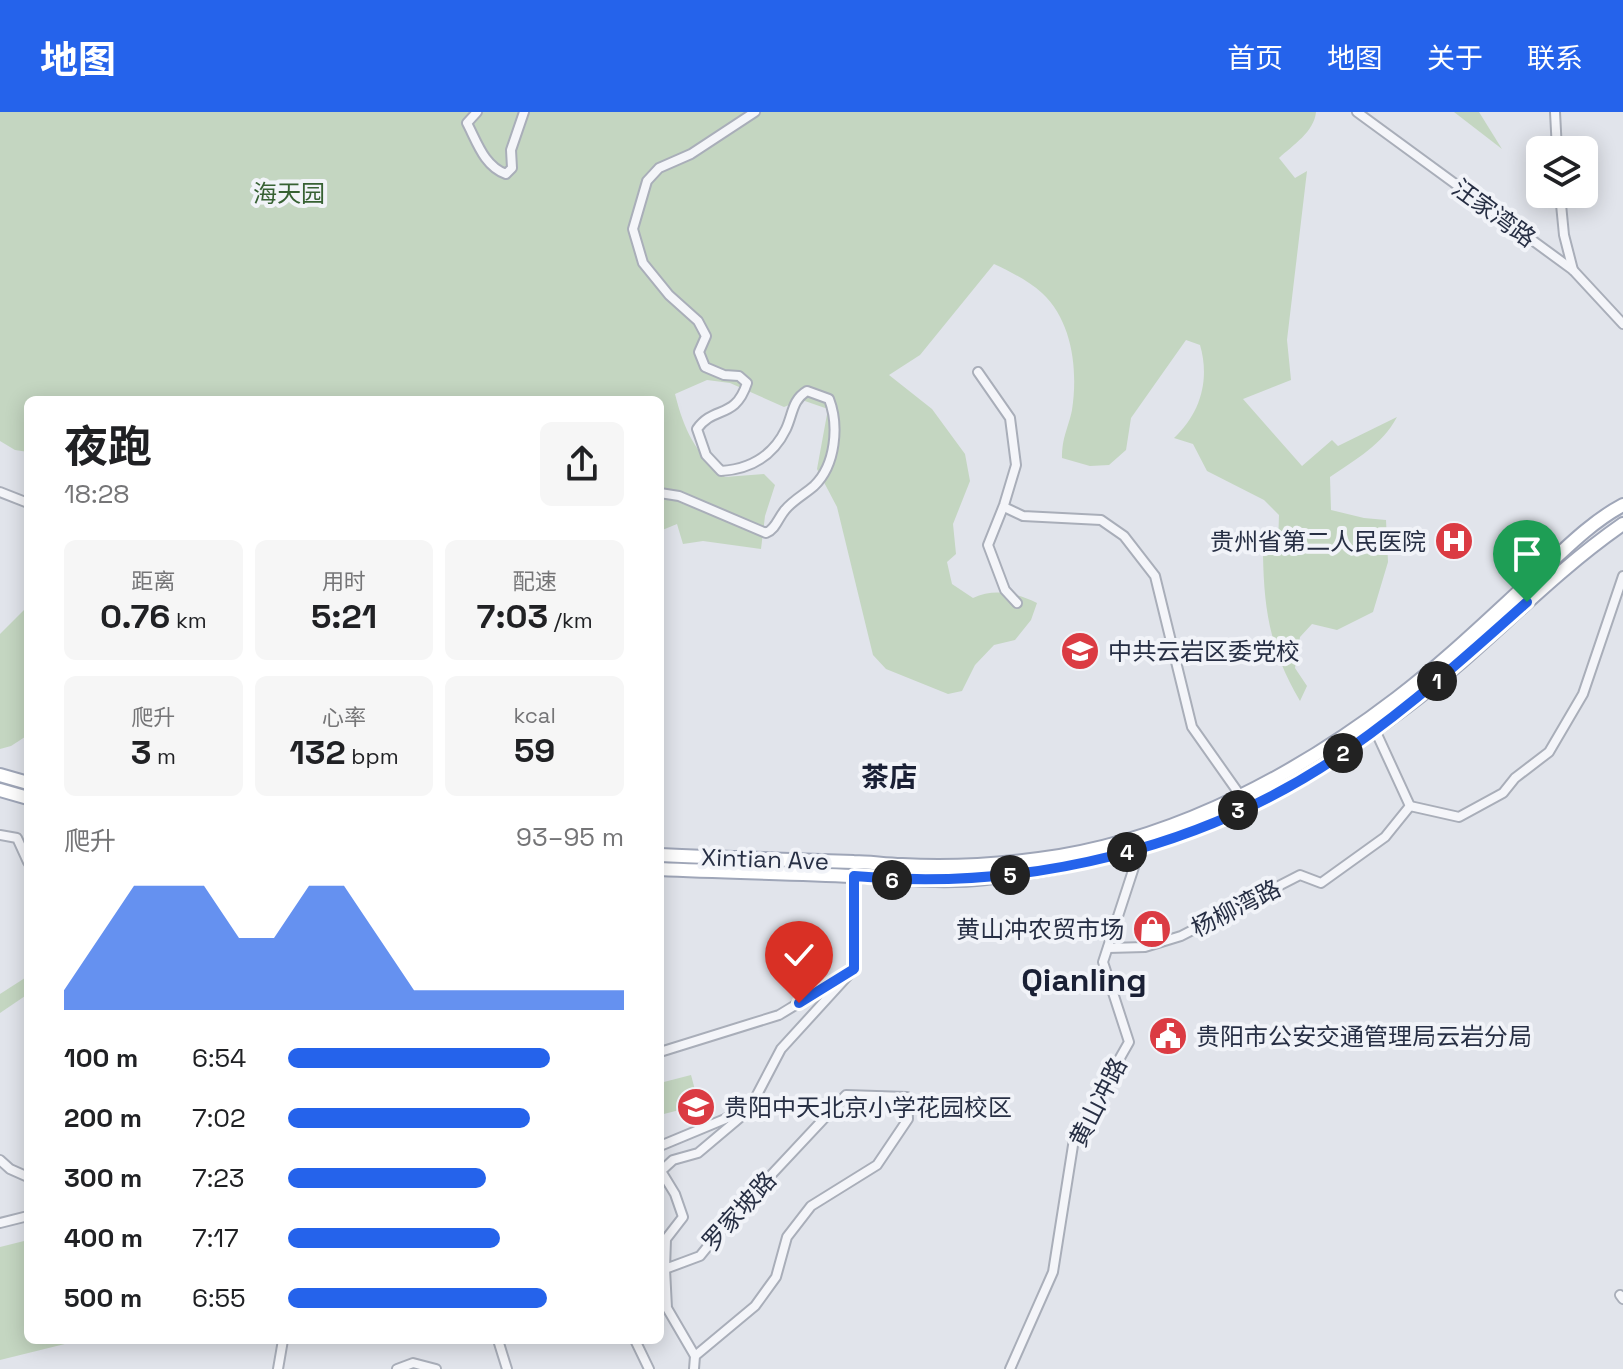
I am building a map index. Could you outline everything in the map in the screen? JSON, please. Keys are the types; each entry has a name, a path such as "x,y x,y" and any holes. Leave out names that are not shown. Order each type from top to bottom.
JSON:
{"main road":[{"name":"Xintian Ave","path":"664,855 904,866 1060,856 1138,843 1273,779 1339,741 1457,647 1577,539 1623,505"},
{"name":"Xintian Ave","path":"664,869 854,876 903,881 984,879 1060,867 1213,822 1280,791 1347,751 1408,706 1587,549 1623,524"},
{"path":"0,775 24,782"},
{"path":"0,790 24,797"}],"street":[{"path":"477,112 467,123 485,158 496,170 506,174 512,168 511,150 524,112"},
{"path":"664,494 679,496 766,533 772,530 783,511 816,484 831,462 835,415 829,399 807,391 798,396 786,429 771,453 742,470 721,471 706,455 697,429 704,419 728,411 742,399 747,383 739,376 724,375 705,367 699,352 706,336 698,321 669,295 643,263 633,229 647,181 659,168 691,154 755,112"},
{"name":"汪家湾路","path":"1357,112 1573,270 1623,324"},
{"path":"1555,112 1556,136"},
{"path":"1561,208 1573,270"},
{"path":"978,372 1010,418 1016,465 1004,507 988,545 1005,590 1017,603"},
{"path":"0,492 24,501"},
{"path":"1004,507 1023,516 1101,520 1124,536 1155,576 1192,727 1240,795"},
{"path":"1375,730 1410,806 1459,817 1503,793 1515,778 1549,752 1583,694 1623,576"},
{"name":"杨柳湾路","path":"1108,948 1145,947 1181,936 1300,875 1321,883 1385,837 1410,806"},
{"path":"0,835 17,838 24,853"},
{"name":"黄山冲路","path":"1010,1369 1053,1272 1074,1139 1129,1042 1103,962 1138,843"},
{"path":"664,1051 779,1015 854,969 854,876"},
{"name":"罗家坡路","path":"664,1168 673,1160 698,1153 749,1110 781,1049 854,969"},
{"name":"罗家坡路","path":"664,1176 683,1217 666,1239 665,1269 700,1256 729,1220 846,1095 907,1097 908,1119 877,1165 811,1206 787,1237 776,1277 755,1306 695,1356"},
{"path":"664,1144 725,1119 753,1102"},
{"path":"0,1160 24,1175"},
{"path":"0,1223 24,1217"},
{"path":"665,1269 667,1308 695,1356 694,1369"},
{"path":"278,1369 282,1344"},
{"path":"499,1344 507,1369"},
{"path":"637,1344 649,1369"},
{"path":"397,1369 413,1363 436,1369"}],"green space":[{"name":"海天园","path":"0,112 1316,112 1307,132 1279,158 1295,178 1307,171 1287,340 1291,380 1243,399 1302,466 1332,440 1338,446 1397,417 1376,444 1330,477 1331,510 1386,520 1388,562 1373,612 1337,630 1312,624 1300,637 1295,668 1307,686 1300,701 1276,648 1265,595 1263,555 1278,544 1279,515 1264,500 1207,471 1193,444 1174,438 1191,418 1201,395 1204,370 1200,345 1186,340 1131,418 1126,450 1109,465 1090,466 1062,458 1074,395 1073,363 1067,332 1061,318 1042,293 994,264 920,355 889,375 932,409 965,454 970,481 953,524 956,554 947,562 952,584 973,598 989,593 1005,593 1037,603 1031,620 1015,640 994,645 975,665 962,691 948,694 886,669 873,655 837,507 817,469 828,409 802,400 784,407 730,383 707,380 675,394 692,440 715,468 725,477 764,474 775,485 765,516 761,549 703,541 683,544 677,524 664,529 664,396 24,396 24,451 0,441"},
{"path":"1454,112 1479,112 1502,149"},
{"path":"24,610 24,738 0,749 0,634"},
{"path":"24,979 24,997 0,1013 0,994"},
{"path":"691,1075 699,1105 664,1114 664,1082"},
{"path":"24,1241 24,1344 65,1344 0,1360 0,1247"}],"place":[{"name":"贵州省第二人民医院","path":"1454,541"},
{"name":"中共云岩区委党校","path":"1080,651"},
{"name":"黄山冲农贸市场","path":"1152,929"},
{"name":"贵阳市公安交通管理局云岩分局","path":"1168,1036"},
{"name":"贵阳中天北京小学花园校区","path":"696,1107"}],"district":[{"name":"茶店","path":"889,777"},
{"name":"Qianling","path":"1084,980"}],"route":[{"path":"799,1003 854,969 854,876 903,881 984,879 1060,867 1140,849 1213,822 1280,791 1347,751 1408,706 1527,602"}]}
